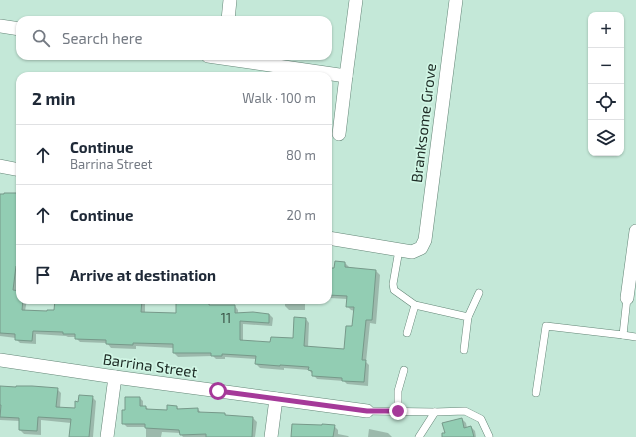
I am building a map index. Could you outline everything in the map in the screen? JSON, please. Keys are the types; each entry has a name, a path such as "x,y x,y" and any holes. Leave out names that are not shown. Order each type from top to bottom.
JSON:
{"street":[{"path":"228,16 230,0"},
{"path":"339,134 356,0"},
{"name":"Branksome Grove","path":"399,250 412,252 421,248 425,240 456,0"},
{"path":"0,26 16,28"},
{"path":"242,60 320,72"},
{"path":"332,74 346,76"},
{"path":"0,166 16,169"},
{"path":"628,298 636,231"},
{"path":"332,239 399,250"},
{"name":"Barrina Street","path":"0,360 367,411"},
{"path":"106,437 115,377"},
{"path":"271,437 276,399"}],"lane":[{"path":"399,250 393,284 394,290 415,305 468,318"},
{"path":"464,350 468,318 479,294"},
{"path":"623,335 628,298"},
{"path":"407,333 415,305"},
{"path":"536,393 546,326 636,337"},
{"path":"398,411 398,391 404,370"},
{"path":"367,411 465,411 481,419 489,436"},
{"path":"420,437 435,412"}],"building":[{"path":"16,193 16,266 13,290 16,290 16,304 23,304 22,310 54,310 55,304 142,304 141,312 176,313 176,304 235,305 235,313 253,312 269,314 269,323 240,321 240,340 270,342 271,337 293,338 294,317 306,318 304,346 344,349 346,326 352,326 354,307 346,307 347,296 332,295 332,268 334,268 335,261 345,262 345,267 376,270 372,320 366,320 362,360 366,360 364,382 342,381 342,378 312,376 312,371 308,370 309,367 255,364 256,356 222,354 222,356 211,356 211,353 173,353 173,344 106,344 106,340 75,339 75,334 33,331 32,341 15,340 15,334 0,333 0,194"},
{"path":"0,386 58,388 56,407 75,408 75,401 78,402 79,395 93,396 89,437 69,437 71,419 38,417 37,431 19,430 19,418 0,417"},
{"path":"125,397 140,397 140,406 146,406 146,409 167,410 167,405 177,406 177,409 198,408 198,412 225,413 225,415 253,417 252,437 206,437 206,434 180,435 179,430 145,428 145,424 122,424 122,410 125,410"},
{"path":"462,418 464,428 471,426 474,437 442,437 442,433 445,433 442,423"},
{"path":"292,424 335,425 333,437 291,437"}],"route":[{"path":"218,391 367,411 398,411"}]}
